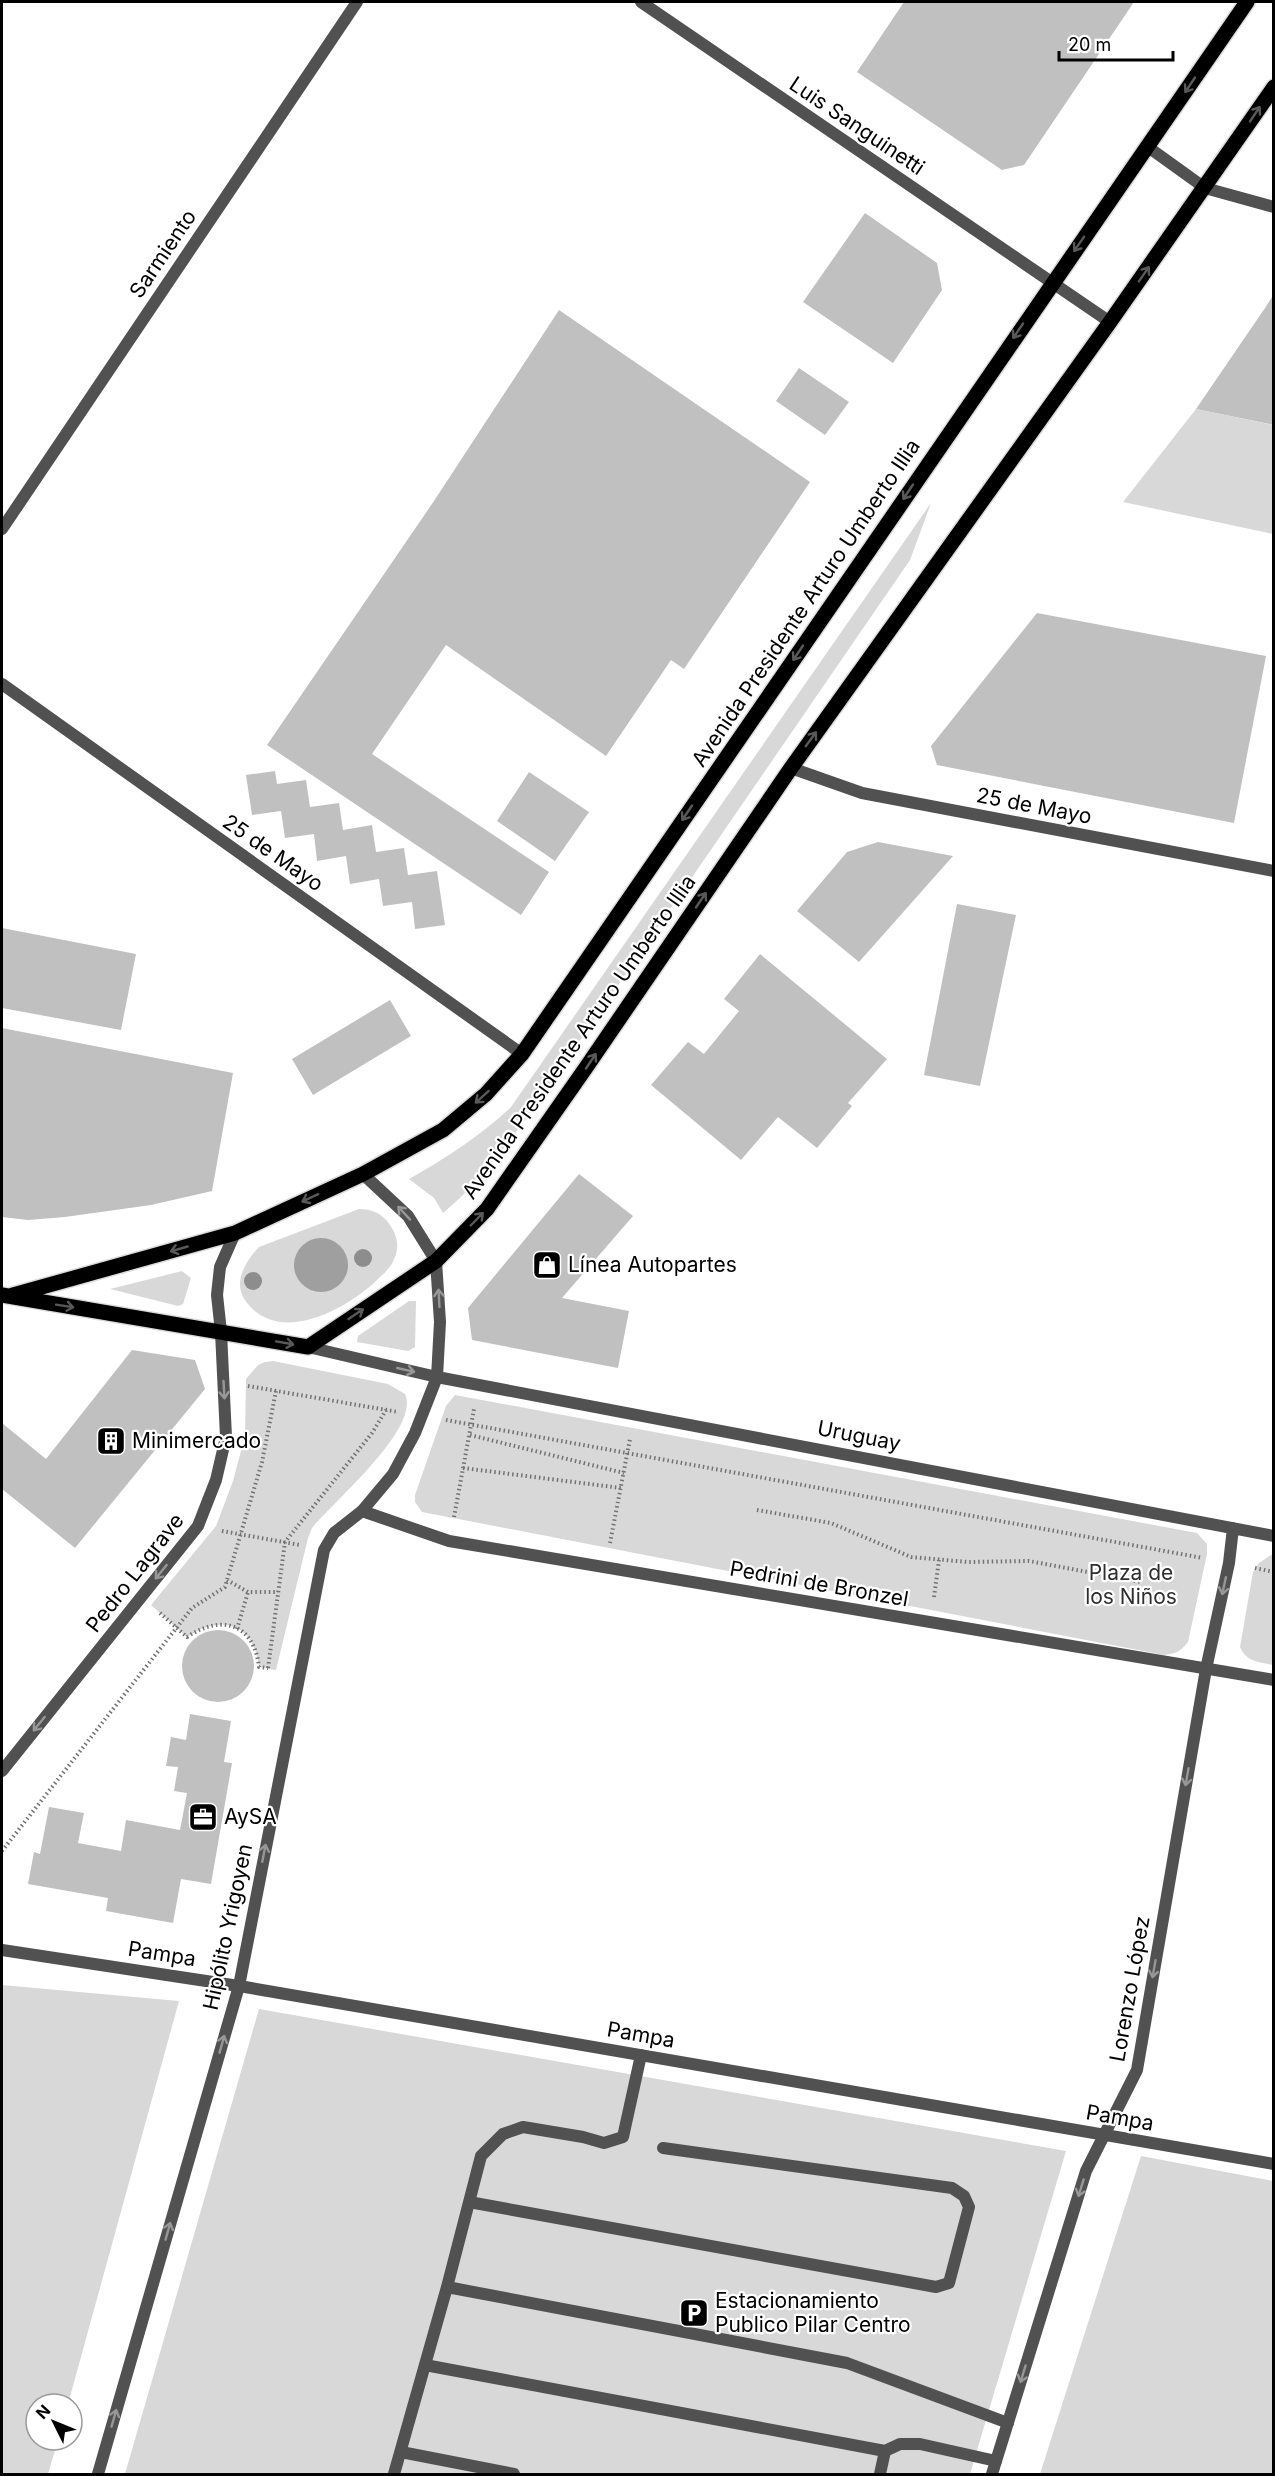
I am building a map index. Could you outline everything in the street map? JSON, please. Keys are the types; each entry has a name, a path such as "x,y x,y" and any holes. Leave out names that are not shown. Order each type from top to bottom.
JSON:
{"main road":[{"name":"Avenida Presidente Arturo Umberto Illia","path":"5,1296 235,1233 363,1174 443,1130 486,1094 522,1054 1051,283 1247,2"},
{"name":"Avenida Presidente Arturo Umberto Illia","path":"5,1296 308,1347 436,1260 487,1209 791,768 1110,322 1274,87"}],"street":[{"name":"Sarmiento","path":"2,529 357,2"},
{"name":"Luis Sanguinetti","path":"641,2 1110,322"},
{"path":"1148,147 1205,188 1274,207"},
{"name":"25 de Mayo","path":"2,684 522,1054"},
{"name":"25 de Mayo","path":"791,768 862,793 1274,872"},
{"path":"363,1174 408,1216 436,1260"},
{"name":"Pedro Lagrave","path":"2,1771 198,1527 216,1480 226,1437 217,1295 220,1268 235,1233"},
{"name":"Hipólito Yrigoyen","path":"98,2475 239,1986 324,1550 334,1533 362,1511 393,1474 422,1416 437,1377 440,1322 436,1260"},
{"name":"Uruguay","path":"308,1347 437,1377 1274,1536"},
{"name":"Pedrini de Bronzel","path":"362,1511 449,1541 1274,1680"},
{"name":"Lorenzo López","path":"992,2475 1086,2170 1137,2070 1206,1669 1229,1563 1233,1528"},
{"name":"Pampa","path":"2,1950 239,1986 1274,2164"},
{"path":"394,2475 481,2156 503,2134 523,2127 583,2137 604,2143 623,2137 641,2055"},
{"path":"469,2202 936,2287 949,2283 969,2207 964,2196 952,2188 663,2148"},
{"path":"447,2287 847,2363 1008,2423"},
{"path":"425,2365 885,2451 900,2444 920,2444 996,2461"},
{"path":"880,2475 885,2451"},
{"path":"401,2452 514,2475"}],"path":[{"path":"224,1382 627,1453 1274,1572"},
{"path":"449,1541 479,1385"},
{"path":"2,1851 192,1608 225,1587 262,1462 276,1391"},
{"path":"605,1568 635,1415"},
{"path":"470,1434 624,1473"},
{"path":"463,1468 621,1488"},
{"path":"757,1510 831,1523 911,1557 968,1563 1029,1561 1141,1582"},
{"path":"198,1527 324,1550"},
{"path":"930,1623 939,1560"},
{"path":"227,1580 248,1592 279,1592"},
{"path":"237,1629 248,1592"},
{"path":"142,1597 187,1637 211,1624 223,1624 237,1629 252,1641 258,1654 259,1667 298,1675"}],"green space":[{"path":"1196,409 1273,425 1273,534 1123,502"},
{"path":"931,503 910,560 528,1116 478,1179 443,1213 434,1198 409,1179 462,1146 511,1107"},
{"path":"359,1209 372,1211 384,1217 397,1241 396,1255 391,1265 364,1291 330,1312 311,1319 293,1322 275,1321 259,1314 245,1300 241,1293 241,1278 246,1264 259,1247"},
{"path":"182,1271 191,1278 183,1304 178,1306 110,1289"},
{"path":"409,1301 416,1301 415,1347 408,1351 357,1342 358,1336"},
{"path":"273,1361 388,1384 405,1394 406,1408 400,1426 388,1444 312,1528 276,1670 259,1667 256,1652 250,1641 243,1632 234,1627 212,1626 187,1637 151,1605 216,1526 233,1481 245,1436 246,1379 258,1365"},
{"name":"Plaza de los Niños","path":"455,1395 1197,1533 1207,1544 1207,1554 1188,1642 1178,1652 1164,1655 422,1512 415,1502 415,1495 446,1406"},
{"path":"1271,1555 1274,1556 1273,1665 1249,1658 1240,1647 1253,1572 1259,1563"},
{"path":"2,1985 179,2001 71,2392 24,2392 24,2452 54,2452 48,2474 2,2474"},
{"name":"Estacionamiento Publico Pilar Centro","path":"259,2009 1066,2151 970,2474 125,2474"},
{"path":"1141,2156 1273,2181 1273,2474 1040,2474"}],"shaded area":[{"path":"316,1238 326,1238 336,1242 344,1250 348,1265 344,1280 336,1288 326,1292 316,1292 306,1288 298,1280 294,1270 294,1260 298,1250 306,1242"}],"building":[{"path":"904,2 1134,2 1024,165 1002,170 857,72"},
{"path":"865,213 937,263 942,290 893,363 803,302"},
{"path":"1274,294 1274,425 1196,409 1265,308"},
{"path":"559,310 810,482 684,669 671,660 606,756 446,645 372,754 549,872 521,915 267,745 434,501"},
{"path":"799,368 849,402 825,435 776,401"},
{"path":"1037,613 1266,656 1234,823 937,765 931,746"},
{"path":"275,771 277,784 306,780 310,807 339,803 343,830 372,825 376,852 404,848 408,875 437,871 445,925 415,929 412,902 383,906 379,879 350,884 346,856 317,861 314,834 285,838 281,811 252,815 246,775"},
{"path":"529,772 589,812 555,861 497,821"},
{"path":"878,842 953,856 859,962 797,911 847,852"},
{"path":"957,904 1016,915 980,1086 924,1075"},
{"path":"2,928 136,954 121,1030 2,1008"},
{"path":"760,954 887,1059 848,1103 852,1106 817,1148 778,1117 741,1160 651,1085 688,1042 704,1054 739,1011 724,999"},
{"path":"390,1000 411,1036 313,1095 292,1059"},
{"path":"2,1028 233,1073 212,1191 151,1205 65,1217 28,1220 2,1217"},
{"path":"579,1174 633,1216 562,1298 629,1311 618,1368 472,1340 468,1308"},
{"name":"Minimercado","path":"132,1350 195,1360 205,1389 75,1548 2,1489 2,1423 46,1459"},
{"path":"218,1630 232,1633 244,1640 251,1652 254,1666 251,1680 244,1692 232,1699 218,1702 204,1699 192,1692 185,1680 182,1666 185,1652 192,1640 204,1633"},
{"name":"AySA","path":"190,1714 231,1721 224,1762 232,1763 211,1884 181,1879 173,1923 106,1911 108,1898 28,1884 34,1852 40,1854 49,1807 84,1813 78,1843 121,1851 126,1820 180,1830 187,1793 174,1791 178,1767 166,1766 171,1737 186,1740"}],"place":[{"name":"Línea Autopartes","path":"547,1265"},
{"name":"Minimercado","path":"111,1441"},
{"name":"AySA","path":"203,1817"},
{"name":"Estacionamiento Publico Pilar Centro","path":"694,2313"}]}
